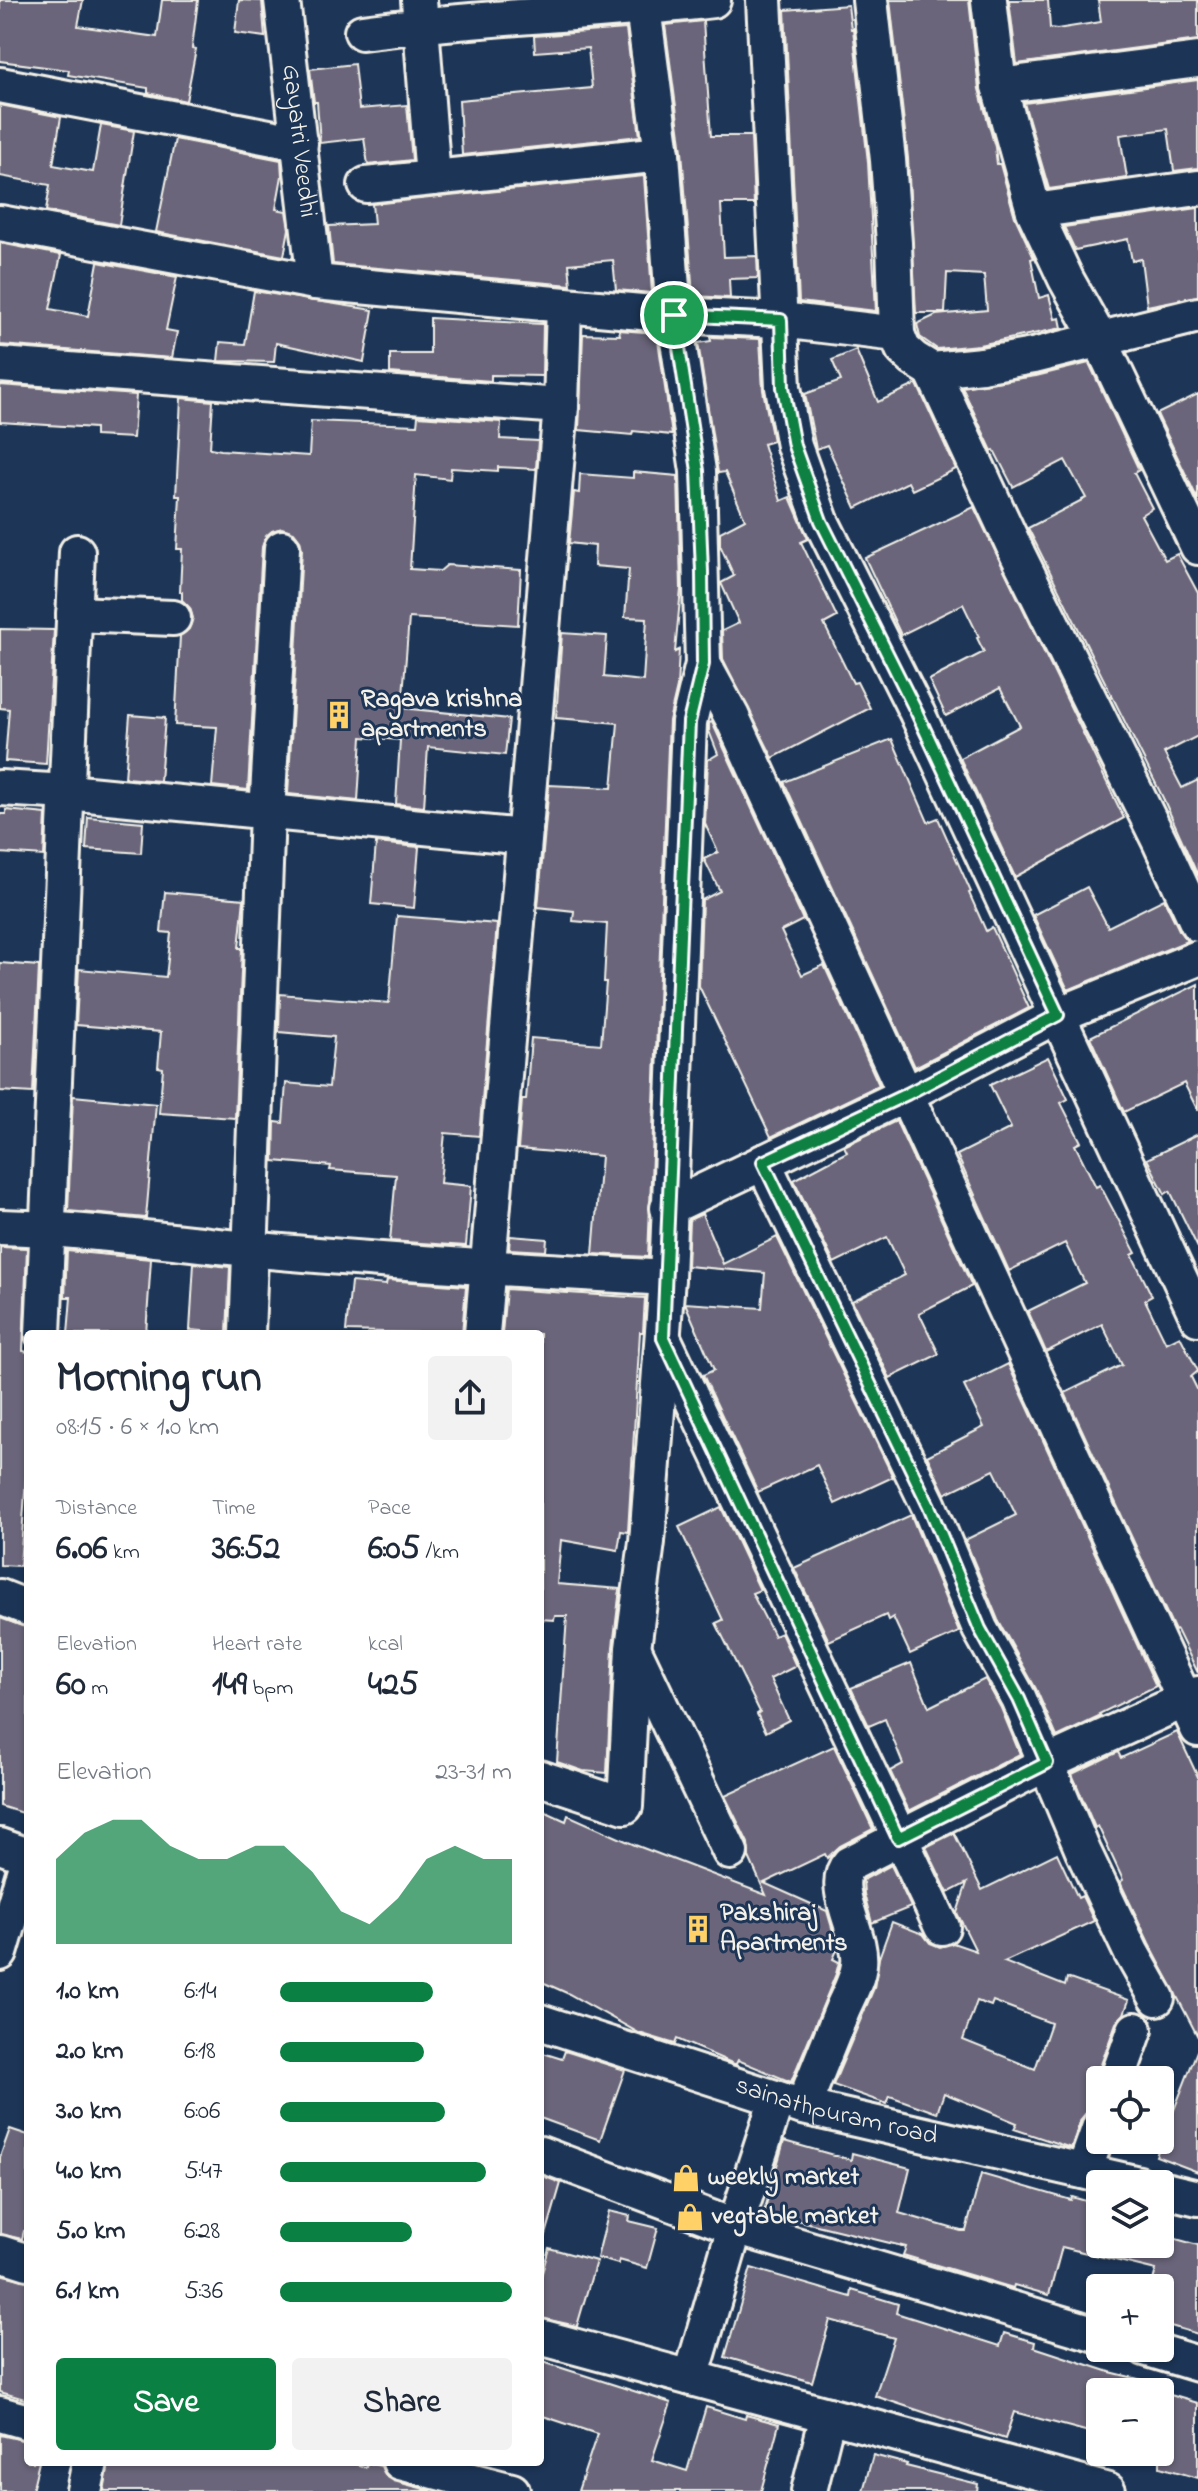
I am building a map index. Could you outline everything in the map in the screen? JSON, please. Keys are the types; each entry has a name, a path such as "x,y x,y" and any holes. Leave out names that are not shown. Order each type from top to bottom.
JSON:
{"street":[{"name":"Gayatri Veedhi","path":"282,0 315,282"},
{"path":"362,32 421,12 713,0"},
{"path":"764,0 783,387 794,446 821,521 917,713 1198,1318"},
{"path":"870,0 889,174 897,334 903,349 932,370 1018,555 1198,924"},
{"path":"989,0 999,86 1034,211 1066,279 1099,338 1198,547"},
{"path":"544,1779 625,1806 633,1648 647,1542 667,1278 689,722 703,664 698,471 674,315 662,154 642,4"},
{"path":"421,12 433,178"},
{"path":"999,86 1198,60"},
{"path":"0,85 300,143"},
{"path":"366,185 662,154"},
{"path":"1034,211 1198,188"},
{"path":"0,223 315,282 674,315 781,320 897,334"},
{"path":"482,1330 561,406 564,305"},
{"path":"932,370 1033,356 1198,315"},
{"path":"0,365 561,406"},
{"path":"247,1330 267,813 282,548"},
{"path":"43,1330 77,552"},
{"path":"74,614 173,618"},
{"path":"691,2378 735,2227 790,2103 860,1964 858,1938 844,1899 843,1870 898,1838 1047,1763 1193,1708 732,717 703,664"},
{"path":"0,788 524,837"},
{"path":"668,1208 907,1094 1058,1015 1198,958"},
{"path":"763,1162 922,1492 980,1629 1019,1699 1083,1851 1125,1940 1157,1998"},
{"path":"0,1227 47,1228 250,1249 487,1268 667,1278"},
{"path":"663,1338 942,1927"},
{"path":"0,1597 24,1606"},
{"path":"633,1648 730,1852"},
{"path":"0,1846 24,1856"},
{"path":"0,1953 24,1872"},
{"name":"sainathpuram road","path":"544,2023 790,2103 1084,2171"},
{"path":"1122,2066 1135,2030"},
{"path":"1084,2171 1090,2154"},
{"path":"544,2155 735,2227 1086,2331"},
{"path":"1174,2192 1198,2198"},
{"path":"0,2253 24,2261"},
{"path":"544,2338 1108,2491"},
{"path":"1174,2357 1198,2364"},
{"path":"0,2414 24,2421"},
{"path":"809,2491 828,2415"},
{"path":"84,2491 89,2466"},
{"path":"411,2471 512,2491"}],"building":[{"path":"0,0 83,0 78,26 157,37 162,0 198,0 192,48 196,49 186,101 148,93 148,88 68,75 69,70 0,61"},
{"path":"239,0 262,1 265,37 235,33"},
{"path":"890,0 969,0 979,89 997,164 1000,164 1015,217 1034,258 1031,259 1039,298 1049,295 1055,319 1060,318 1062,328 979,345 937,349 920,337 917,324 936,315 987,310 984,275 947,273 945,313 916,313 908,158"},
{"path":"1009,0 1048,0 1050,28 1057,29 1101,22 1098,0 1198,0 1198,40 1017,64"},
{"path":"848,5 868,162 876,311 799,302 785,10"},
{"path":"703,21 711,136 751,136 754,204 721,204 724,257 757,256 758,278 729,279 730,298 693,296 682,151 665,25"},
{"path":"626,29 640,136 462,155 459,100 592,88 588,48 535,52 534,36"},
{"path":"354,64 359,109 407,105 412,160 368,165 364,138 320,143 317,102 314,102 310,69"},
{"path":"1198,80 1198,168 1174,171 1168,129 1120,135 1127,178 1049,189 1024,103"},
{"path":"0,105 61,117 53,165 93,172 101,125 134,131 119,225 46,211 50,185 0,176"},
{"path":"175,139 281,160 282,176 276,209 286,211 289,229 284,256 156,232"},
{"path":"644,176 652,293 616,290 613,260 569,264 571,285 333,264 329,226 374,224 372,204"},
{"path":"1198,208 1198,296 1147,306 1141,259 1132,261 1128,239 1075,250 1064,227"},
{"path":"0,243 61,255 50,309 88,316 98,262 177,277 166,330 177,332 172,358 0,345"},
{"path":"254,291 373,310 364,362 276,343 274,362 218,361 220,342 245,344"},
{"path":"430,318 543,324 542,376 491,375 491,381 390,373 390,354 430,354"},
{"path":"619,330 657,333 672,435 579,430 583,334 620,335"},
{"path":"710,337 760,339 763,390 773,441 763,444 781,501 790,497 808,539 801,542 837,617 824,624 853,683 857,682 870,708 773,758 723,659 722,631 739,623 721,583 734,576 720,545 720,532 745,519 725,472 718,473 698,343 711,341"},
{"path":"856,350 878,402 917,384 956,469 912,490 908,482 856,508 827,445 816,449 805,394 841,381 832,360"},
{"path":"1089,363 1139,470 1134,473 1152,508 1141,515 1165,560 1177,554 1198,593 1198,736 1164,753 1182,788 1198,780 1198,876 1163,798 1028,528 1086,498 1065,460 1013,487 962,387 1036,376"},
{"path":"0,385 136,395 133,438 95,436 95,428 0,422"},
{"path":"1198,394 1198,500 1157,414"},
{"path":"181,398 213,401 210,448 221,450 309,456 311,421 417,425 418,416 501,422 500,439 538,441 536,469 498,467 498,471 451,468 450,479 416,475 410,569 440,571 447,565 521,570 518,625 409,618 402,708 509,719 505,755 428,747 424,807 396,804 400,740 362,737 358,801 288,794 302,549 294,532 282,528 266,536 262,547 248,790 212,786 217,727 175,725 180,636 189,629 193,618 180,592 182,549 177,549 180,496 176,496"},
{"path":"633,472 678,476 681,589 675,652 679,650 677,687 669,721 648,1257 593,1254 601,1156 518,1149 531,1038 601,1044 607,924 573,921 574,911 538,907 549,785 612,788 618,723 556,718 562,633 607,636 604,677 643,681 647,618 625,617 629,569 594,566 595,546 569,543 574,492 579,493 580,474 633,478"},
{"path":"974,507 1124,818 1015,877 960,758 1020,726 1000,688 946,716 929,680 984,652 979,637 963,604 901,635 865,558"},
{"path":"0,629 54,630 46,764 5,761 9,709 0,708"},
{"path":"130,715 165,718 160,781 125,778"},
{"path":"712,722 803,920 781,931 802,975 824,965 879,1085 771,1137 699,986 702,900 720,891 704,859 718,852 705,824 708,760 718,754 709,731 709,723"},
{"path":"892,739 928,822 938,818 986,931 992,927 1029,1008 915,1067 784,782"},
{"path":"6,810 46,814 44,856 0,853 0,814 6,814"},
{"path":"88,817 143,822 141,853 86,849"},
{"path":"376,843 419,847 414,908 371,904"},
{"path":"1087,887 1108,927 1164,899 1187,941 1068,990 1033,915"},
{"path":"165,892 244,899 239,948 242,948 235,1118 159,1113 163,1068 158,1067 161,1032 76,1025 79,969 166,977 171,933 161,932"},
{"path":"397,916 497,924 479,1136 445,1133 440,1183 471,1186 466,1246 390,1241 396,1175 330,1170 331,1166 274,1161 275,1122 283,1123 286,1083 329,1087 334,1037 279,1032 280,994 389,1003"},
{"path":"0,963 39,966 33,1093 0,1091"},
{"path":"1198,984 1198,1111 1184,1083 1124,1112 1090,1037"},
{"path":"1048,1057 1068,1099 1061,1103 1081,1142 1075,1145 1136,1253 1132,1255 1152,1296 1145,1300 1166,1343 1180,1336 1198,1371 1191,1377 1198,1391 1198,1673 1175,1631 1065,1393 1122,1365 1102,1324 1046,1352 1028,1311 1085,1283 1065,1243 1009,1271 957,1155 1011,1128 990,1085"},
{"path":"73,1096 156,1104 146,1218 68,1211"},
{"path":"896,1121 972,1286 919,1313 939,1354 890,1378 852,1301 905,1275 887,1237 834,1263 794,1180 847,1152 844,1146"},
{"path":"1198,1134 1198,1248 1170,1191 1165,1194 1147,1159"},
{"path":"702,1214 723,1264 777,1237 893,1477 835,1504 817,1465 758,1492 703,1375 714,1370 685,1303 762,1308 765,1273 687,1266 689,1220"},
{"path":"510,1236 547,1239 546,1251 509,1249"},
{"path":"0,1247 27,1248 23,1351 24,1507 20,1566 0,1565"},
{"path":"67,1251 151,1259 146,1330 68,1330 71,1297 65,1297"},
{"path":"194,1263 230,1267 227,1330 190,1330"},
{"path":"387,1280 466,1286 462,1330 346,1330 351,1282 386,1285"},
{"path":"506,1289 645,1298 643,1332 640,1332 628,1532 621,1531 618,1550 561,1540 557,1584 620,1589 613,1647 607,1773 583,1771 557,1762 567,1616 544,1619 544,1330 502,1330"},
{"path":"1008,1364 1156,1686 1057,1737 1036,1689 998,1620 965,1540 1016,1515 994,1470 945,1494 927,1456 984,1427 964,1386"},
{"path":"721,1507 760,1590 752,1593 774,1636 781,1633 796,1666 770,1679 789,1720 766,1732 757,1714 760,1712 716,1623 723,1620 679,1527"},
{"path":"911,1515 959,1632 910,1654 893,1617 888,1620 886,1615 829,1641 794,1568"},
{"path":"0,1618 24,1627 24,1814 0,1806"},
{"path":"911,1663 929,1707 985,1679 1020,1754 909,1811 890,1771 903,1764 885,1719 869,1726 851,1688"},
{"path":"1177,1732 1198,1777 1198,2037 1149,1943 1120,1882 1123,1880 1098,1826 1095,1828 1072,1774 1118,1752 1121,1758"},
{"path":"834,1746 873,1829 840,1846 827,1858 825,1854 764,1883 827,1911 838,1948 833,1959 839,1962 836,1974 791,2082 738,2060 734,2064 677,2039 675,2044 639,2033 544,1983 544,1811 566,1821 568,1815 635,1845 766,1895 749,1857 748,1843 725,1796"},
{"path":"954,1833 982,1890 1057,1853 1078,1898 1082,1896 1094,1921 1004,1962 1065,1986 1067,1978 1129,2000 1124,2014 1116,2023 1101,2066 1086,2066 1086,2113 1071,2148 1014,2129 1017,2123 944,2093 937,2113 890,2096 887,2104 833,2085 874,1988 879,1958 892,1922 923,1934 930,1943 940,1947 953,1943 976,1951 957,1913 967,1883 948,1893 926,1847","holes":["977,2001 991,2006 993,2001 1051,2023 1035,2069 963,2040"]},
{"path":"891,1865 911,1907 872,1923 863,1880"},
{"path":"565,2051 625,2070 600,2140 544,2119 544,2053 562,2059"},
{"path":"1198,2051 1198,2172 1156,2156 1174,2154 1174,2110"},
{"path":"10,2129 24,2134 22,2239 0,2234 0,2157"},
{"path":"784,2141 851,2160 852,2153 910,2168 899,2213 961,2231 966,2231 981,2174 1071,2200 1072,2197 1086,2201 1086,2253 1062,2247 1049,2295 1014,2285 1013,2288 903,2255 906,2247 764,2212"},
{"path":"544,2177 561,2183 544,2238"},
{"path":"609,2211 630,2216 629,2221 658,2228 647,2268 597,2258"},
{"path":"1174,2238 1198,2245 1198,2334 1174,2327 1174,2274 1155,2274 1156,2270 1107,2258 1174,2258"},
{"path":"549,2248 596,2261 577,2326 544,2319 544,2266"},
{"path":"751,2268 851,2297 852,2290 898,2304 896,2313 1000,2346 1004,2333 1035,2342 1034,2347 1134,2378 1086,2378 1086,2431 1014,2412 1005,2439 875,2396 894,2338 830,2320 812,2382 725,2357"},
{"path":"0,2274 24,2280 24,2399 0,2392"},
{"path":"544,2362 671,2403 652,2460 687,2471 706,2407 745,2419 746,2415 779,2424 761,2491 578,2491 597,2434 544,2416"},
{"path":"1174,2396 1198,2403 1198,2478 1160,2467 1174,2466"},
{"path":"0,2435 24,2440 24,2466 38,2466 32,2491 0,2491"},
{"path":"873,2455 978,2484 977,2491 863,2491"},
{"path":"108,2466 381,2466 386,2476 394,2481 432,2491 104,2491"}],"place":[{"name":"Ragava krishna apartments","path":"339,715"},
{"name":"Pakshiraj Apartments","path":"698,1929"},
{"name":"weekly market","path":"686,2178"},
{"name":"vegtable market","path":"690,2217"}],"route":[{"path":"674,315 781,320 783,387 794,446 821,521 917,713 1058,1015 907,1094 763,1162 929,1506 980,1629 1019,1699 1047,1763 898,1838 663,1338 689,722 703,664 698,471 674,315"}]}
